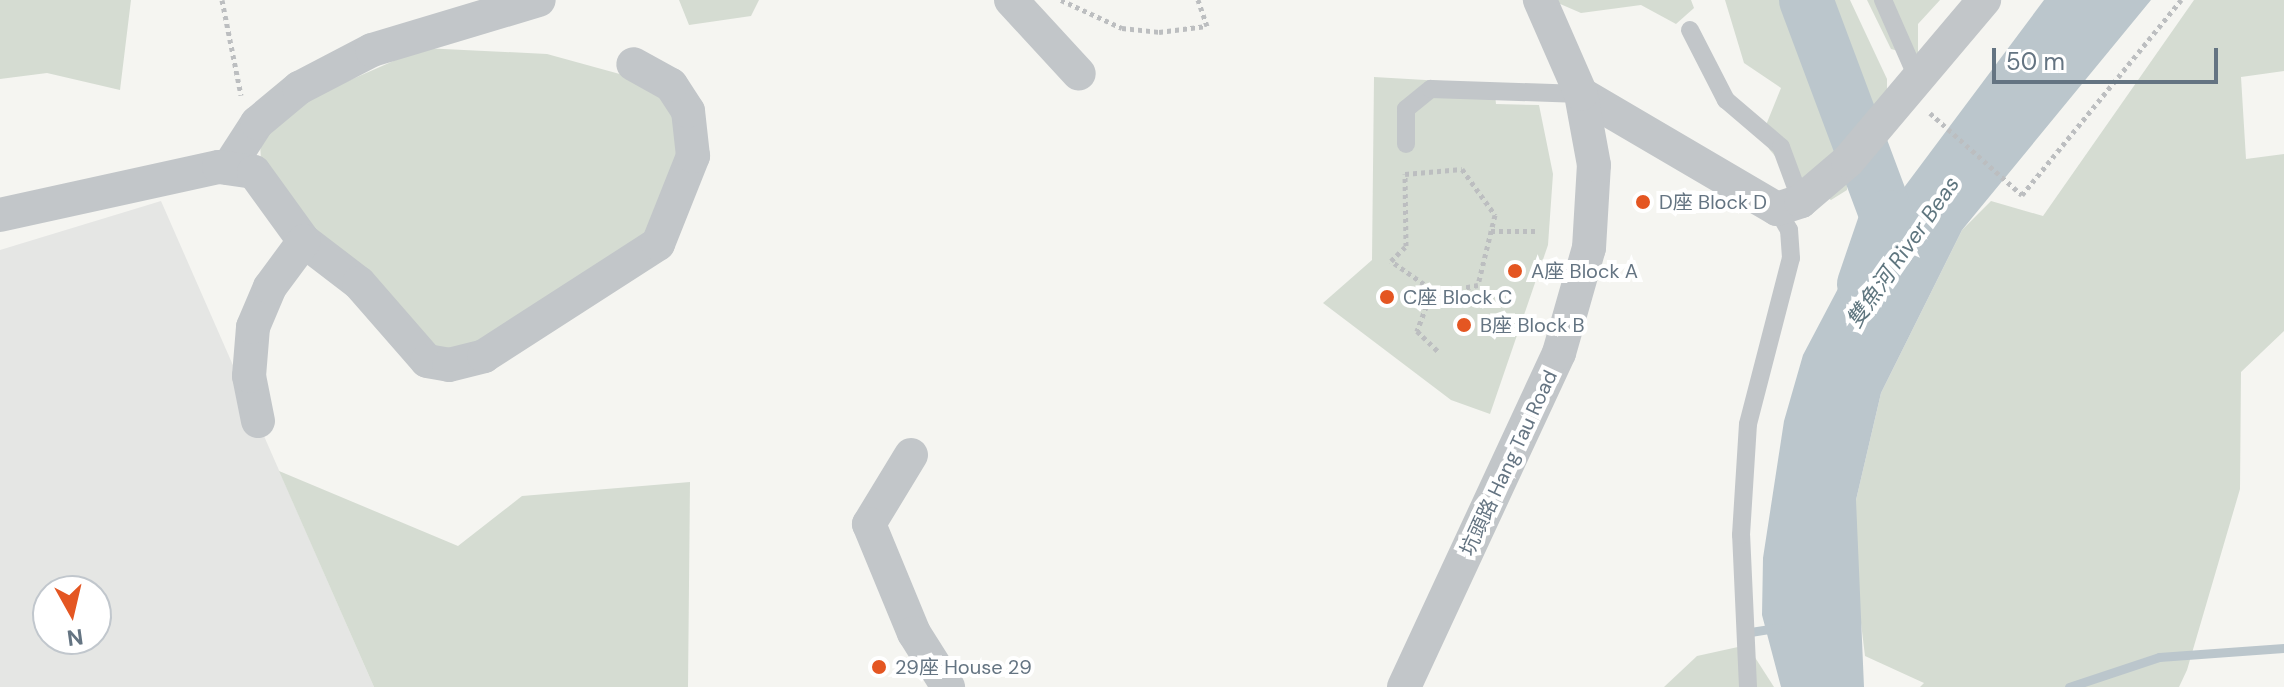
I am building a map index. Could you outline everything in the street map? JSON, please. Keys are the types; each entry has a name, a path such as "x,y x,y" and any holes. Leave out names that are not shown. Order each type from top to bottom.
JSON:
{"street":[{"path":"228,168 249,136 299,88 372,50 539,0"},
{"path":"1011,0 1079,74"},
{"name":"坑頭路 Hang Tau Road","path":"1404,687 1559,353 1579,291 1594,165 1581,94 1540,0"},
{"path":"1581,94 1789,205 1848,161 1921,94 1984,0"},
{"path":"0,215 228,168 254,172 304,241 359,283 427,361 484,356 658,244 681,201 693,156 688,111 671,85 633,64"},
{"path":"258,421 249,376 253,327 270,287 304,241"},
{"path":"911,455 869,524 914,633 948,687"}],"lane":[{"path":"1883,0 1921,94"},
{"path":"1690,30 1726,100 1781,147 1789,205 1791,258 1748,424 1741,535 1748,687"},
{"path":"1406,144 1406,109 1431,89 1581,94"}],"path":[{"path":"222,0 249,136"},
{"path":"1061,0 1122,28 1159,32 1207,26 1198,0"},
{"path":"1921,94 2010,187 2022,195 2181,0"},
{"path":"1405,174 1470,174 1493,207 1491,231 1478,285 1432,291 1391,261 1406,246 1405,174"},
{"path":"1491,231 1535,231"},
{"path":"1432,291 1417,331 1438,351"}],"shaded area":[{"path":"0,0 131,0 120,90 47,73 0,79"},
{"path":"679,0 759,0 751,16 689,25"},
{"path":"1551,0 1691,0 1694,8 1676,24 1641,5 1581,13"},
{"path":"1725,0 1797,0 1824,60 1848,161 1847,190 1831,200 1792,176 1769,149 1764,130 1781,88 1744,63"},
{"path":"1821,0 1850,0 1887,79 1887,93 1866,121"},
{"path":"1867,0 1940,0 1918,24 1918,56 1891,49"},
{"path":"2194,0 2284,0 2284,71 2241,77 2246,159 2284,154 2284,331 2241,372 2240,489 2187,670 2179,687 1920,687 1924,683 1865,656 1854,565 1856,500 1881,393 1962,230 1991,201 2043,216"},
{"path":"423,48 547,54 627,76 662,96 675,116 679,155 647,235 479,343 449,351 434,349 314,232 261,160 260,143 307,99"},
{"path":"1374,77 1494,84 1496,104 1539,105 1553,174 1548,245 1490,414 1451,400 1323,303 1372,260"},
{"path":"161,201 374,687 0,687 0,250"},
{"path":"279,471 458,546 522,496 690,482 688,687 374,687"},
{"path":"1747,645 1774,687 1664,687 1697,656"}],"water":[{"path":"1797,0 1820,0 1847,56 1866,121 1841,137 1824,60"},
{"name":"雙魚河 River Beas","path":"2044,0 2151,0 1962,230 1881,393 1856,500 1864,687 1781,687 1762,615 1763,558 1784,421 1803,355 1861,245"}],"waterway":[{"name":"雙魚河 River Beas","path":"1806,0 1887,217 1864,284"},
{"path":"1744,633 1777,628"},
{"path":"2069,687 2159,657 2284,648"}],"place":[{"name":"D座 Block D","path":"1643,202"},
{"name":"A座 Block A","path":"1515,271"},
{"name":"C座 Block C","path":"1387,297"},
{"name":"B座 Block B","path":"1464,325"},
{"name":"29座 House 29","path":"879,667"}]}
